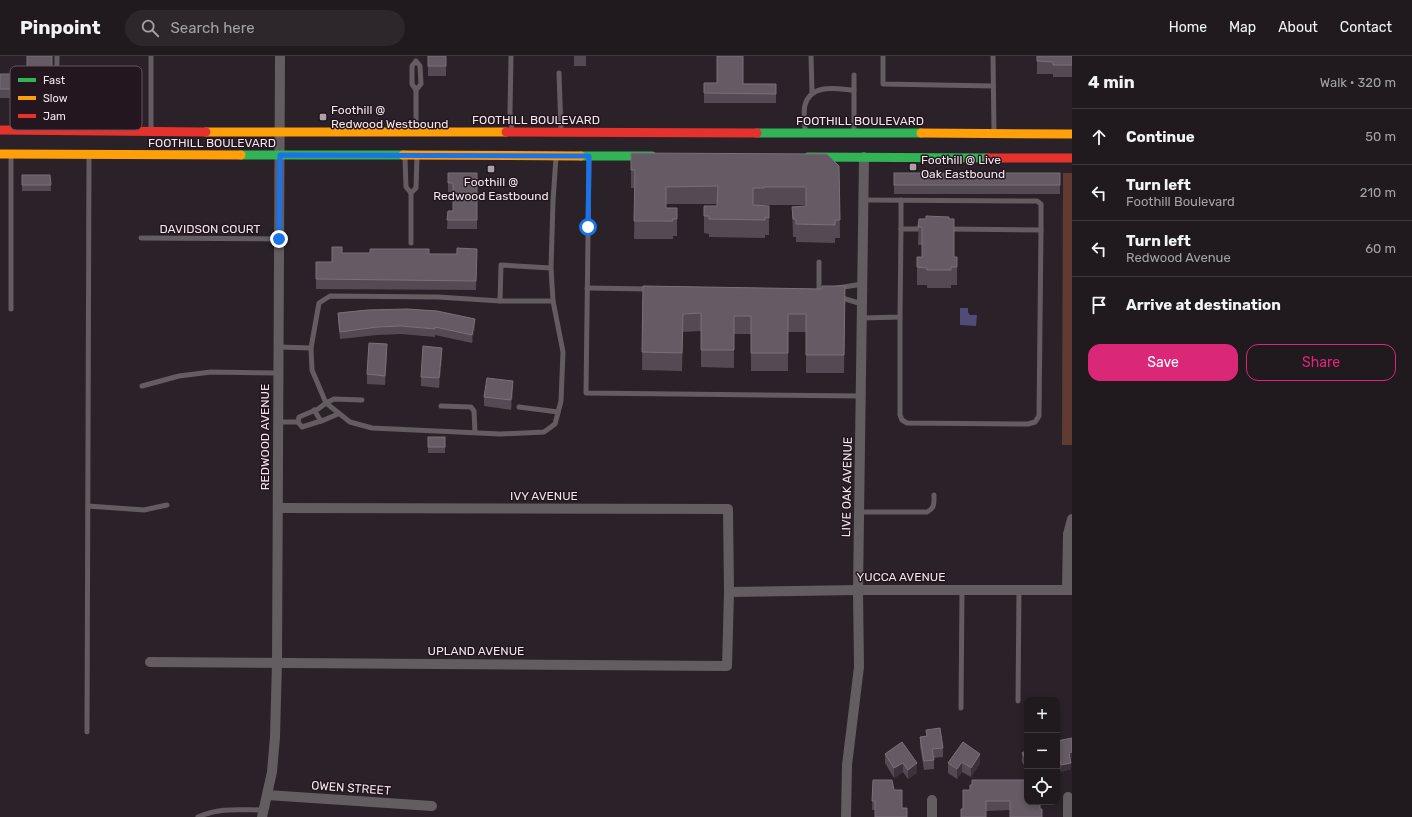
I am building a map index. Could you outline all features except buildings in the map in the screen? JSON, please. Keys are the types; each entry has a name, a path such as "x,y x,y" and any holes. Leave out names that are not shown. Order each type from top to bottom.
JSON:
{"main road":[{"name":"FOOTHILL BOULEVARD","path":"0,130 280,133 561,132 1072,134"},
{"name":"FOOTHILL BOULEVARD","path":"0,154 660,156"},
{"path":"801,156 1072,158"}],"street":[{"name":"REDWOOD AVENUE","path":"263,814 272,772 275,737 277,662 280,56"},
{"name":"LIVE OAK AVENUE","path":"846,817 848,765 859,667 858,590 864,157"},
{"name":"IVY AVENUE","path":"278,508 728,509 729,592"},
{"path":"1070,590 1068,534 1072,519"},
{"name":"YUCCA AVENUE","path":"729,592 858,590 1070,590"},
{"name":"UPLAND AVENUE","path":"150,662 727,666 729,592"},
{"name":"OWEN STREET","path":"268,795 432,806"},
{"path":"1068,798 1068,817"},
{"path":"932,800 932,817"}],"lane":[{"path":"57,56 57,66"},
{"path":"151,56 151,132"},
{"path":"511,56 510,112 512,132"},
{"path":"805,133 805,106 807,99 812,92 811,56"},
{"path":"883,56 883,84 993,86"},
{"path":"994,56 994,134"},
{"path":"416,59 412,66 412,84 416,90 416,133"},
{"path":"416,59 420,66 421,84 416,90"},
{"path":"559,73 561,132"},
{"path":"854,75 854,133"},
{"path":"812,92 822,89 854,90"},
{"path":"11,154 11,310"},
{"path":"87,732 89,154"},
{"path":"405,155 406,187 411,193 411,243"},
{"path":"411,193 416,188 417,155"},
{"path":"553,301 500,301 438,297 330,296 319,303 312,348 312,370 326,403 350,422 372,428 500,434 544,432 556,424 561,401 563,352 553,301 551,268 556,156"},
{"path":"589,156 586,393 861,396"},
{"path":"864,200 901,200 1037,201 1041,204 1039,416 1036,422 1028,424 906,423 902,420 900,415 901,200"},
{"path":"901,229 932,229"},
{"path":"940,229 1041,230"},
{"name":"DAVIDSON COURT","path":"141,238 279,239"},
{"path":"811,292 821,292 819,262"},
{"path":"500,301 501,265 551,268"},
{"path":"862,284 838,287 833,291 838,297 862,304"},
{"path":"587,288 651,289"},
{"path":"862,318 900,317"},
{"path":"279,347 312,348"},
{"path":"142,386 179,376 211,372 279,373"},
{"path":"298,422 299,417 334,399 362,400"},
{"path":"441,406 471,407 474,411 475,432"},
{"path":"519,407 558,412"},
{"path":"314,410 321,421"},
{"path":"298,422 302,427 338,414"},
{"path":"278,422 298,422"},
{"path":"859,512 928,512 932,509 934,504 934,495"},
{"path":"88,506 144,510 167,506"},
{"path":"961,708 962,590"},
{"path":"1018,701 1019,590"},
{"path":"198,817 210,812 222,810 263,814"}],"shaded area":[{"path":"1063,173 1072,173 1072,445 1062,445"},
{"path":"960,308 968,308 970,315 977,315 976,326 960,325"}],"traffic: fast":[{"path":"757,133 921,133"},
{"path":"241,155 403,155"},
{"path":"581,156 652,156"},
{"path":"808,157 988,158"}],"traffic: slow":[{"path":"206,132 506,132"},
{"path":"921,133 1072,134"},
{"path":"0,154 241,155"},
{"path":"403,155 581,156"}],"traffic: jam":[{"path":"0,130 206,132"},
{"path":"506,132 757,133"},
{"path":"988,158 1072,158"}],"place":[{"name":"Foothill @ Redwood Westbound","path":"323,117"},
{"name":"Foothill @ Live Oak Eastbound","path":"913,167"},
{"name":"Foothill @ Redwood Eastbound","path":"491,169"}],"route":[{"path":"279,239 280,155 589,156 588,227"}]}
